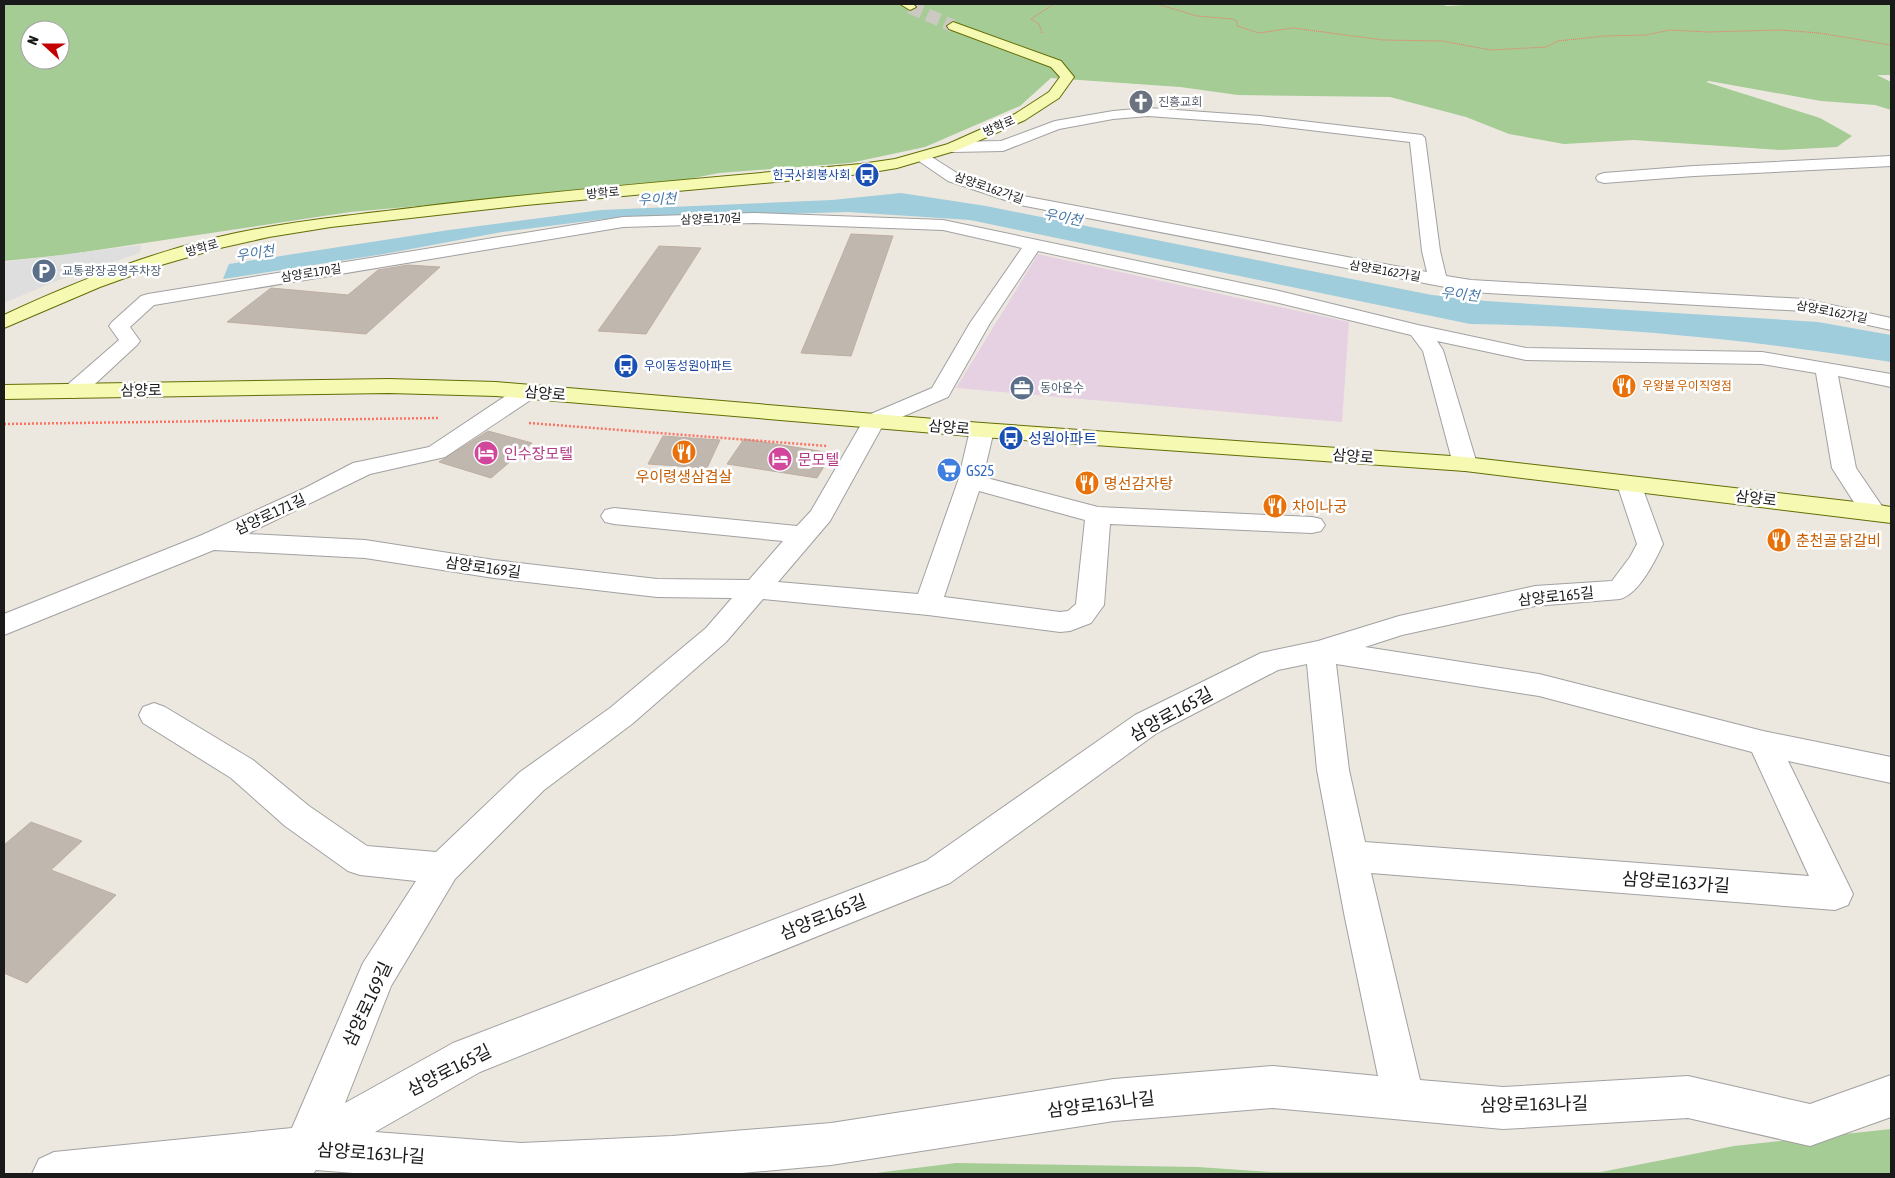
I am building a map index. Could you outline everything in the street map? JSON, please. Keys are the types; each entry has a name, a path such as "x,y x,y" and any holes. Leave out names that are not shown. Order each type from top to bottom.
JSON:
{"main road":[{"name":"방학로","path":"4,322 55,298 116,274 247,236 300,226 478,204 861,169 921,157 953,147 1020,117 1054,95 1067,77 1056,64 953,26"},
{"name":"삼양로","path":"4,392 389,386 496,389 982,430 1465,464 1882,513"}],"street":[{"path":"953,147 1003,146 1055,125 1113,115 1148,112 1260,120 1417,138 1432,251 1438,280"},
{"name":"삼양로162가길","path":"921,157 954,178 1020,200 1471,286 1804,305 1891,324"},
{"path":"1604,178 1891,161"},
{"name":"삼양로170길","path":"74,391 130,340 120,326 148,300 623,222 754,218 943,226 1278,297 1418,331 1526,354 1762,358 1891,380"},
{"path":"874,421 940,392 980,324 1033,245"},
{"path":"1418,331 1433,350 1465,464"},
{"path":"1826,368 1844,468 1882,513"},
{"name":"삼양로171길","path":"4,625 211,541 314,494 362,468 437,452 527,392"},
{"name":"삼양로169길","path":"297,1161 376,976 443,868 532,781 621,716 716,635 822,515 874,421"},
{"path":"928,605 970,481 982,430"},
{"path":"970,481 1098,515 1312,526"},
{"name":"삼양로165길","path":"297,1161 467,1057 938,872 1146,724 1271,661 1320,651 1399,626 1535,596 1620,590 1642,560 1650,544 1629,484"},
{"path":"756,589 928,605 1071,622 1083,616 1090,605 1098,515"},
{"path":"614,516 804,535"},
{"name":"삼양로169길","path":"211,541 365,549 494,569 657,588 756,589"},
{"path":"1404,1099 1350,856 1333,770 1320,651 1539,685 1763,743 1891,770"},
{"path":"154,715 242,769 297,816 360,860 443,868"},
{"name":"삼양로163가길","path":"1350,856 1835,894 1763,743"},
{"name":"삼양로163나길","path":"297,1161 521,1165 672,1158 831,1144 1114,1100 1273,1086 1503,1108 1688,1097 1810,1125 1891,1096"},
{"path":"54,1174 297,1161"}],"path":[{"path":"1039,24 1031,19 1054,4"},
{"path":"1157,4 1197,16 1233,19 1237,21 1237,26 1257,35 1275,32 1280,28 1293,28 1383,40 1442,42 1491,50 1546,47 1558,41 1605,36 1646,35 1670,30 1708,32 1780,30 1819,33 1891,45"},
{"path":"4,424 425,418 484,420 859,448"}],"shaded area":[{"name":"교통광장공영주차장","path":"141,245 140,253 59,280 4,303 4,262"},
{"path":"1038,254 1349,322 1342,422 956,388"}],"green space":[{"path":"4,4 1440,4 1447,6 1465,5 1463,4 1891,4 1891,75 1877,75 1891,82 1891,110 1875,105 1821,101 1706,82 1820,118 1852,136 1837,147 1781,150 1634,140 1564,144 1509,134 1466,117 1390,97 1238,95 1180,87 1051,78 1020,106 925,147 850,163 719,173 658,185 350,212 64,255 4,261"},
{"path":"1891,1129 1891,1174 868,1174 956,1163 1198,1167 1270,1172 1601,1172 1734,1146"}],"water":[{"name":"우이천","path":"901,193 986,206 1432,295 1486,301 1818,322 1891,335 1891,362 1786,347 1629,331 1470,324 970,220 848,212 604,219 502,232 384,254 223,279 229,264 449,230 601,210 832,200"}],"building":[{"path":"851,234 893,236 851,356 801,353"},
{"path":"659,246 701,248 646,334 598,331"},
{"path":"408,265 440,267 366,334 227,322 271,288 348,295 378,270"},
{"name":"인수장모텔","path":"488,431 532,443 491,478 439,462"},
{"name":"우이령생삼겹살","path":"663,436 720,440 707,468 648,464"},
{"name":"문모텔","path":"744,439 832,453 817,478 727,464"},
{"path":"31,822 82,841 51,870 116,895 27,983 4,973 4,845"}],"tunnel":[{"path":"910,7 953,26"}],"place":[{"name":"진흥교회","path":"1141,102"},
{"name":"한국사회봉사회","path":"867,175"},
{"name":"교통광장공영주차장","path":"44,271"},
{"name":"우이동성원아파트","path":"626,366"},
{"name":"우왕불 우이직영점","path":"1624,386"},
{"name":"동아운수","path":"1022,388"},
{"name":"성원아파트","path":"1011,438"},
{"name":"우이령생삼겹살","path":"684,452"},
{"name":"인수장모텔","path":"486,453"},
{"name":"문모텔","path":"780,459"},
{"name":"GS25","path":"949,470"},
{"name":"명선감자탕","path":"1087,483"},
{"name":"차이나궁","path":"1275,506"},
{"name":"춘천골 닭갈비","path":"1779,540"}]}
